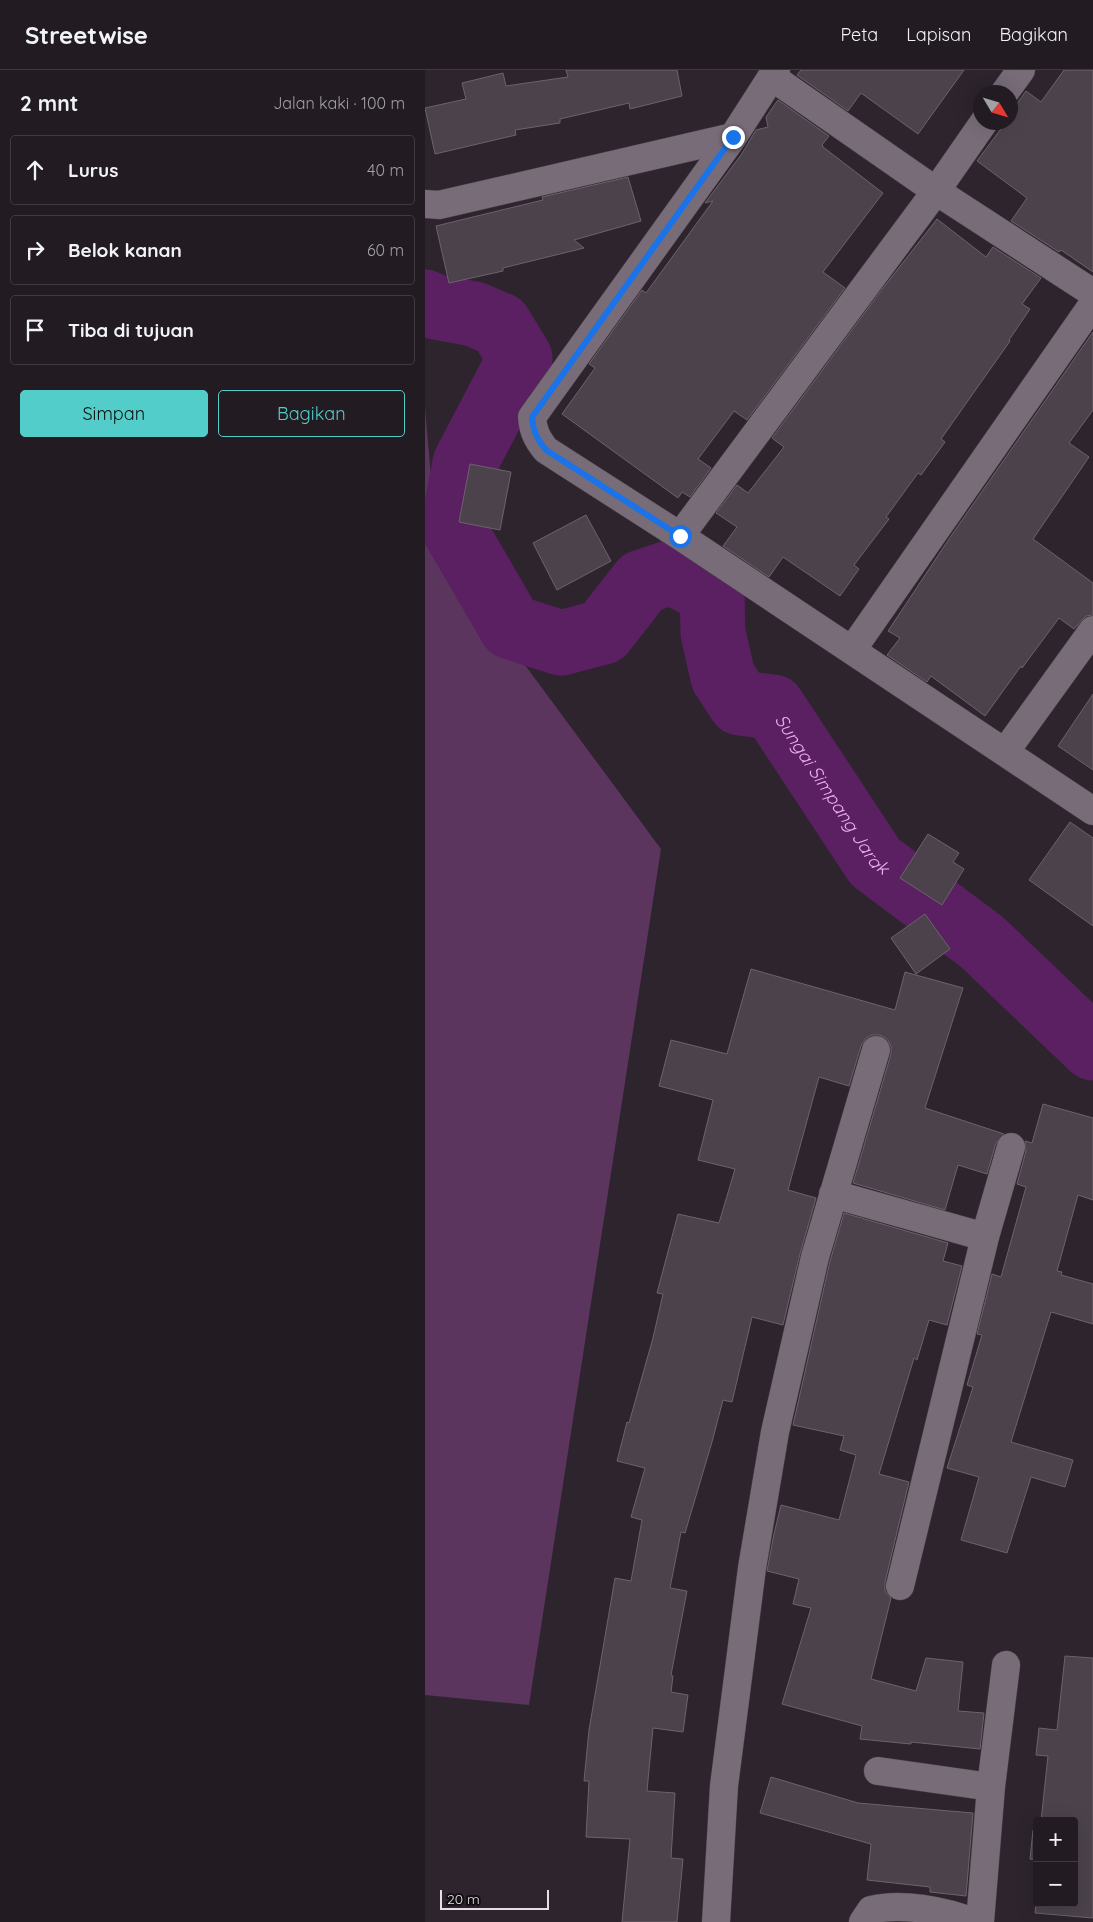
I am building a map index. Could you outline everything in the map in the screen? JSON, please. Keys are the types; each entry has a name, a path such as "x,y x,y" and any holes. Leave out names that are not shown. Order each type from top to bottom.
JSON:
{"street":[{"path":"1010,85 1021,70"},
{"path":"1093,293 936,192 774,73 733,137 532,417 537,439 546,450 680,536 1093,811"},
{"path":"680,536 936,192 979,130"},
{"path":"425,204 439,205 733,137"},
{"path":"852,650 1093,304"},
{"path":"1005,752 1093,630"},
{"path":"716,1922 724,1786 752,1568 775,1432 815,1257 876,1050"},
{"path":"900,1586 985,1237 1011,1147"},
{"path":"833,1194 985,1237"},
{"path":"980,1922 991,1787 1006,1665"},
{"path":"878,1771 991,1787"},
{"path":"863,1922 871,1910 883,1906 936,1911 973,1922"}],"shaded area":[{"path":"425,407 437,546 661,849 529,1705 425,1695"}],"building":[{"path":"566,70 677,70 682,96 630,109 629,103 560,119 560,123 515,130 516,135 435,154 425,108 466,99 462,83 503,73 506,86 568,77"},
{"path":"801,70 964,70 918,134 861,93 848,111 797,75"},
{"path":"1064,70 1093,70 1093,272 1061,250 1059,252 1011,221 1027,198 977,161 1000,130 1018,130 1018,102 1026,91 1041,102"},
{"path":"778,100 829,136 822,145 823,147 883,193 823,272 845,288 747,420 734,411 698,459 711,468 690,497 682,492 678,498 562,414 595,368 589,364 642,290 646,293 713,201 705,203 741,155 756,130 768,127 766,117"},
{"path":"628,177 641,221 574,240 584,248 503,268 503,271 449,283 436,226 543,200 542,197"},
{"path":"937,219 986,257 993,247 1041,278 1022,304 1030,309 1010,341 941,439 945,442 921,475 918,473 886,517 889,519 854,565 859,569 840,596 783,557 769,577 723,546 737,527 716,513 737,485 748,493 784,447 772,438 883,288"},
{"path":"1093,332 1093,410 1069,443 1089,457 1033,539 1093,583 1093,615 1086,616 1074,629 1059,618 985,716 931,676 927,682 887,655 900,638 888,631 951,536"},
{"path":"470,464 511,472 500,530 459,522"},
{"path":"586,515 611,561 557,590 533,543"},
{"path":"1093,694 1093,770 1058,746"},
{"path":"1070,822 1093,838 1093,926 1029,880"},
{"path":"928,834 959,853 953,862 964,869 942,905 900,878"},
{"path":"925,914 950,949 916,974 891,938"},
{"path":"751,969 895,1010 905,972 963,988 925,1108 1004,1134 996,1143 987,1174 958,1165 945,1210 853,1183 891,1054 891,1046 887,1039 880,1035 872,1035 866,1038 861,1046 849,1086 819,1077 788,1190 816,1198 783,1325 752,1317 732,1402 723,1400 685,1533 681,1532 670,1588 687,1591 671,1675 673,1676 671,1692 688,1695 683,1732 653,1728 647,1791 675,1793 671,1858 683,1859 677,1922 622,1922 630,1839 586,1837 589,1781 584,1781 589,1730 615,1578 631,1581 642,1520 631,1517 645,1468 617,1461 653,1338 663,1294 657,1293 678,1214 719,1223 735,1169 698,1160 713,1100 659,1086 671,1040 727,1054"},
{"path":"1043,1104 1093,1118 1093,1200 1078,1195 1057,1271 1062,1272 1061,1275 1093,1284 1093,1324 1051,1312 1011,1442 1073,1460 1065,1487 1031,1477 1007,1553 961,1540 979,1477 947,1468 973,1387 967,1385 982,1335 977,1334 992,1274 1001,1277 1026,1187 1017,1184 1026,1151 1025,1141 1032,1143"},
{"path":"844,1213 948,1243 943,1261 962,1266 947,1325 929,1320 917,1360 914,1358 879,1474 909,1482 885,1582 885,1591 891,1598 871,1679 916,1691 926,1658 963,1662 958,1711 984,1713 980,1749 860,1739 862,1726 782,1704 811,1608 793,1604 799,1579 767,1571 781,1505 839,1520 856,1455 840,1450 844,1436 793,1425 830,1261"},
{"path":"1065,1656 1093,1658 1093,1918 1035,1913 1036,1907 1078,1907 1078,1817 1041,1817 1048,1756 1036,1755 1039,1728 1057,1730"},
{"path":"771,1777 858,1803 973,1813 966,1896 930,1892 930,1887 867,1880 871,1844 760,1813"},
{"path":"1033,1830 1033,1859 1030,1859"}],"waterway":[{"name":"Sungai Simpang Jarak","path":"425,302 436,307 474,314 500,325 520,358 465,463 453,527 511,627 561,643 603,632 642,582 672,572 712,593 713,633 723,677 740,703 773,707 875,862 982,942 1093,1048"}],"route":[{"path":"680,536 546,450 537,439 532,417 733,137"}]}
